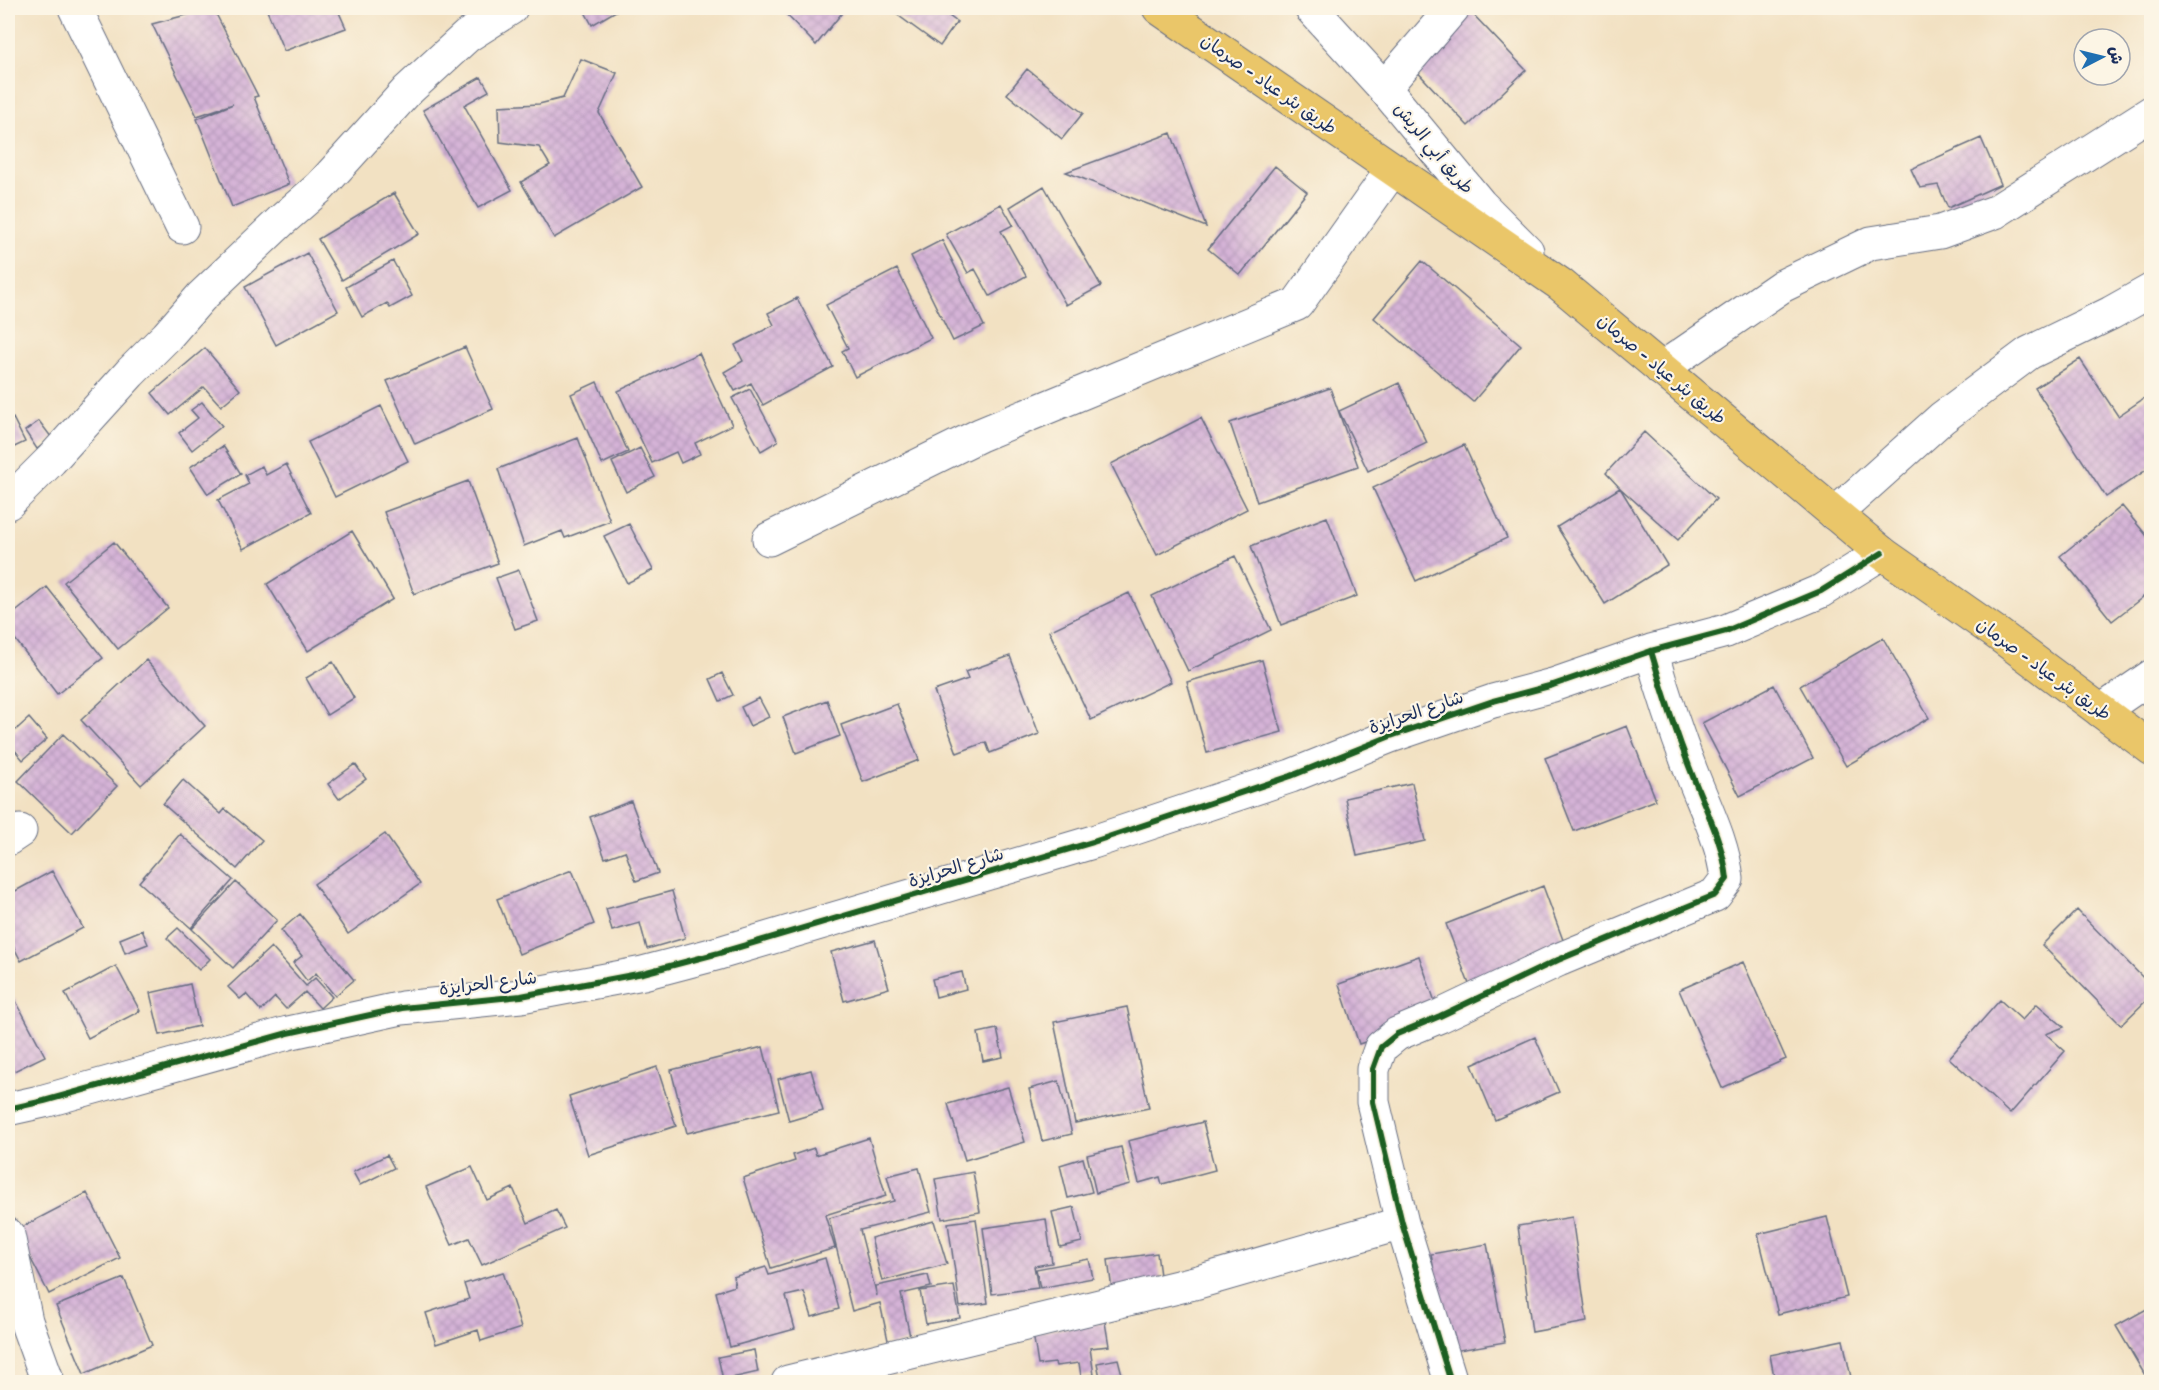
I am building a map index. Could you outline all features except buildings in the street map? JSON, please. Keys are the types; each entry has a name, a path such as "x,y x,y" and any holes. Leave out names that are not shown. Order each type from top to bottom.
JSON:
{"highway":[{"name":"طريق بئر عياد - صرمان","path":"1159,8 1560,284 1882,553 2151,748"}],"street":[{"path":"75,8 182,227"},
{"path":"8,503 51,460 201,297 281,221 321,187 406,91 467,36 511,8"},
{"name":"طريق أبي الريش","path":"1311,8 1384,88 1480,204 1560,284"},
{"path":"1384,88 1453,8"},
{"path":"1661,369 1782,286 1871,243 1940,232 1995,212 2151,112"},
{"path":"769,539 980,435 1297,304 1392,170"},
{"path":"1835,514 1942,418 2029,352 2111,314 2151,290"},
{"name":"شارع الحرايزة","path":"8,1109 288,1033 402,1008 521,996 643,973 719,953 1093,842 1290,776 1388,737 1493,701 1553,685 1651,651 1726,631 1821,591 1882,553"},
{"path":"1451,1383 1402,1223 1373,1102 1373,1069 1381,1047 1397,1034 1558,960 1715,895 1727,879 1725,860 1717,836 1669,713 1651,651"},
{"path":"2101,711 2151,676"},
{"path":"788,1383 889,1370 1402,1223"},
{"path":"8,1235 26,1322 48,1383"}],"cycle path":[{"path":"8,1109 288,1033 402,1008 521,996 643,973 719,953 1093,842 1291,776 1388,737 1493,701 1553,685 1651,651 1726,631 1821,591 1882,553"},
{"path":"1451,1382 1402,1223 1373,1102 1373,1069 1381,1047 1397,1034 1558,960 1715,895 1727,879 1718,838 1681,743 1651,651"}]}
